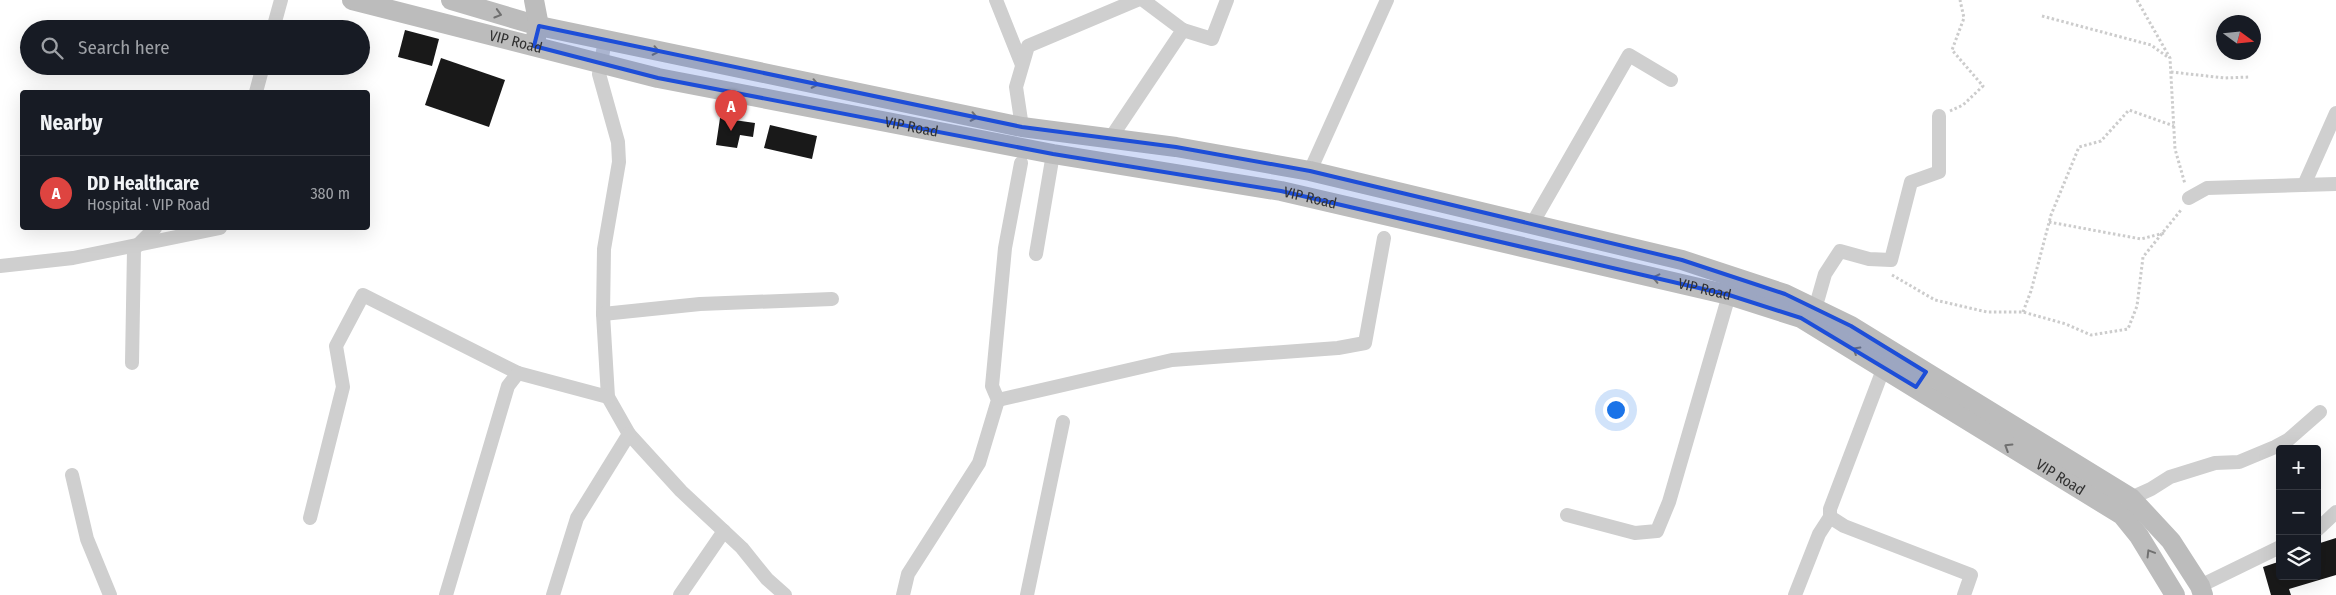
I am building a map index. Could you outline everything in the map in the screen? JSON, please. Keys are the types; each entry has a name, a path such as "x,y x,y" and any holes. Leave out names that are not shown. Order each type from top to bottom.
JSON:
{"main road":[{"name":"VIP Road","path":"352,0 658,78 1053,154 1281,191 1729,295 1801,318 1884,367 1921,380 2130,498 2171,541 2202,590"},
{"name":"VIP Road","path":"451,0 539,26 1022,127 1176,147 1310,171 1682,260 1785,294 1851,326 2007,446 2122,515 2139,536 2175,595"},
{"path":"534,0 539,26 534,46"}],"street":[{"path":"275,20 281,0"},
{"path":"996,0 1022,65"},
{"path":"1022,127 1016,87 1028,46 1137,0"},
{"path":"1144,0 1183,30 1212,39 1227,0"},
{"path":"1310,171 1387,0"},
{"path":"1110,139 1183,30"},
{"path":"605,40 599,74 618,142 619,162 604,249 603,314 608,397 629,434 681,491 742,548 767,579 785,595"},
{"path":"1532,224 1629,55 1670,80"},
{"path":"257,90 261,75"},
{"path":"2304,185 2336,112"},
{"path":"1815,309 1825,274 1840,251 1869,259 1891,260 1910,182 1939,172 1939,116"},
{"path":"1036,254 1053,154"},
{"path":"903,595 908,574 978,463 998,400 992,386 1005,248 1021,163"},
{"path":"2189,198 2207,188 2336,184"},
{"path":"132,363 135,245 153,230"},
{"path":"0,266 73,258 210,230"},
{"path":"998,400 1172,360 1338,348 1365,343 1384,238"},
{"path":"310,518 344,387 336,346 363,295 518,373 608,397"},
{"path":"1566,515 1635,533 1657,531 1669,502 1729,295"},
{"path":"603,314 700,304 832,299"},
{"path":"1795,595 1819,534 1830,517 1830,509 1884,367"},
{"path":"446,595 508,386 518,373"},
{"path":"2130,498 2151,489 2170,477 2215,463 2239,462 2276,447 2288,440 2320,412"},
{"path":"1027,595 1063,422"},
{"path":"553,595 577,518 629,434"},
{"path":"72,475 87,539 110,595"},
{"path":"2321,526 2336,512"},
{"path":"1830,517 1844,526 1971,575 1964,595"},
{"path":"680,595 724,531"},
{"path":"2202,590 2276,549"}],"path":[{"path":"1939,116 1963,105 1983,86 1952,50 1964,18 1960,0"},
{"path":"1891,275 1935,300 1987,312 2023,312 2066,324 2091,335 2128,329 2137,306 2144,257 2165,233 2189,198 2175,150 2170,58 2137,0"},
{"path":"2042,16 2151,45 2170,58"},
{"path":"2171,72 2225,78 2250,77"},
{"path":"2023,312 2031,291 2049,222 2079,147 2101,140 2129,110 2174,126"},
{"path":"2049,222 2141,239 2165,233"}],"highlighted area":[{"path":"539,26 1022,127 1176,147 1310,171 1682,260 1785,294 1851,326 1926,372 1916,387 1801,318 1729,295 1281,191 1053,154 658,78 534,46"}],"building":[{"path":"405,30 439,39 432,66 398,57"},
{"path":"441,58 505,80 489,127 425,105"},
{"path":"720,118 755,123 753,137 740,135 737,148 716,145"},
{"path":"770,125 817,136 812,159 764,148"},
{"path":"2336,538 2336,575 2321,579 2321,543"},
{"path":"2276,563 2276,580 2319,580 2289,589 2291,595 2271,595 2263,567"}],"place":[{"name":"DD Healthcare","path":"731,131"}]}
